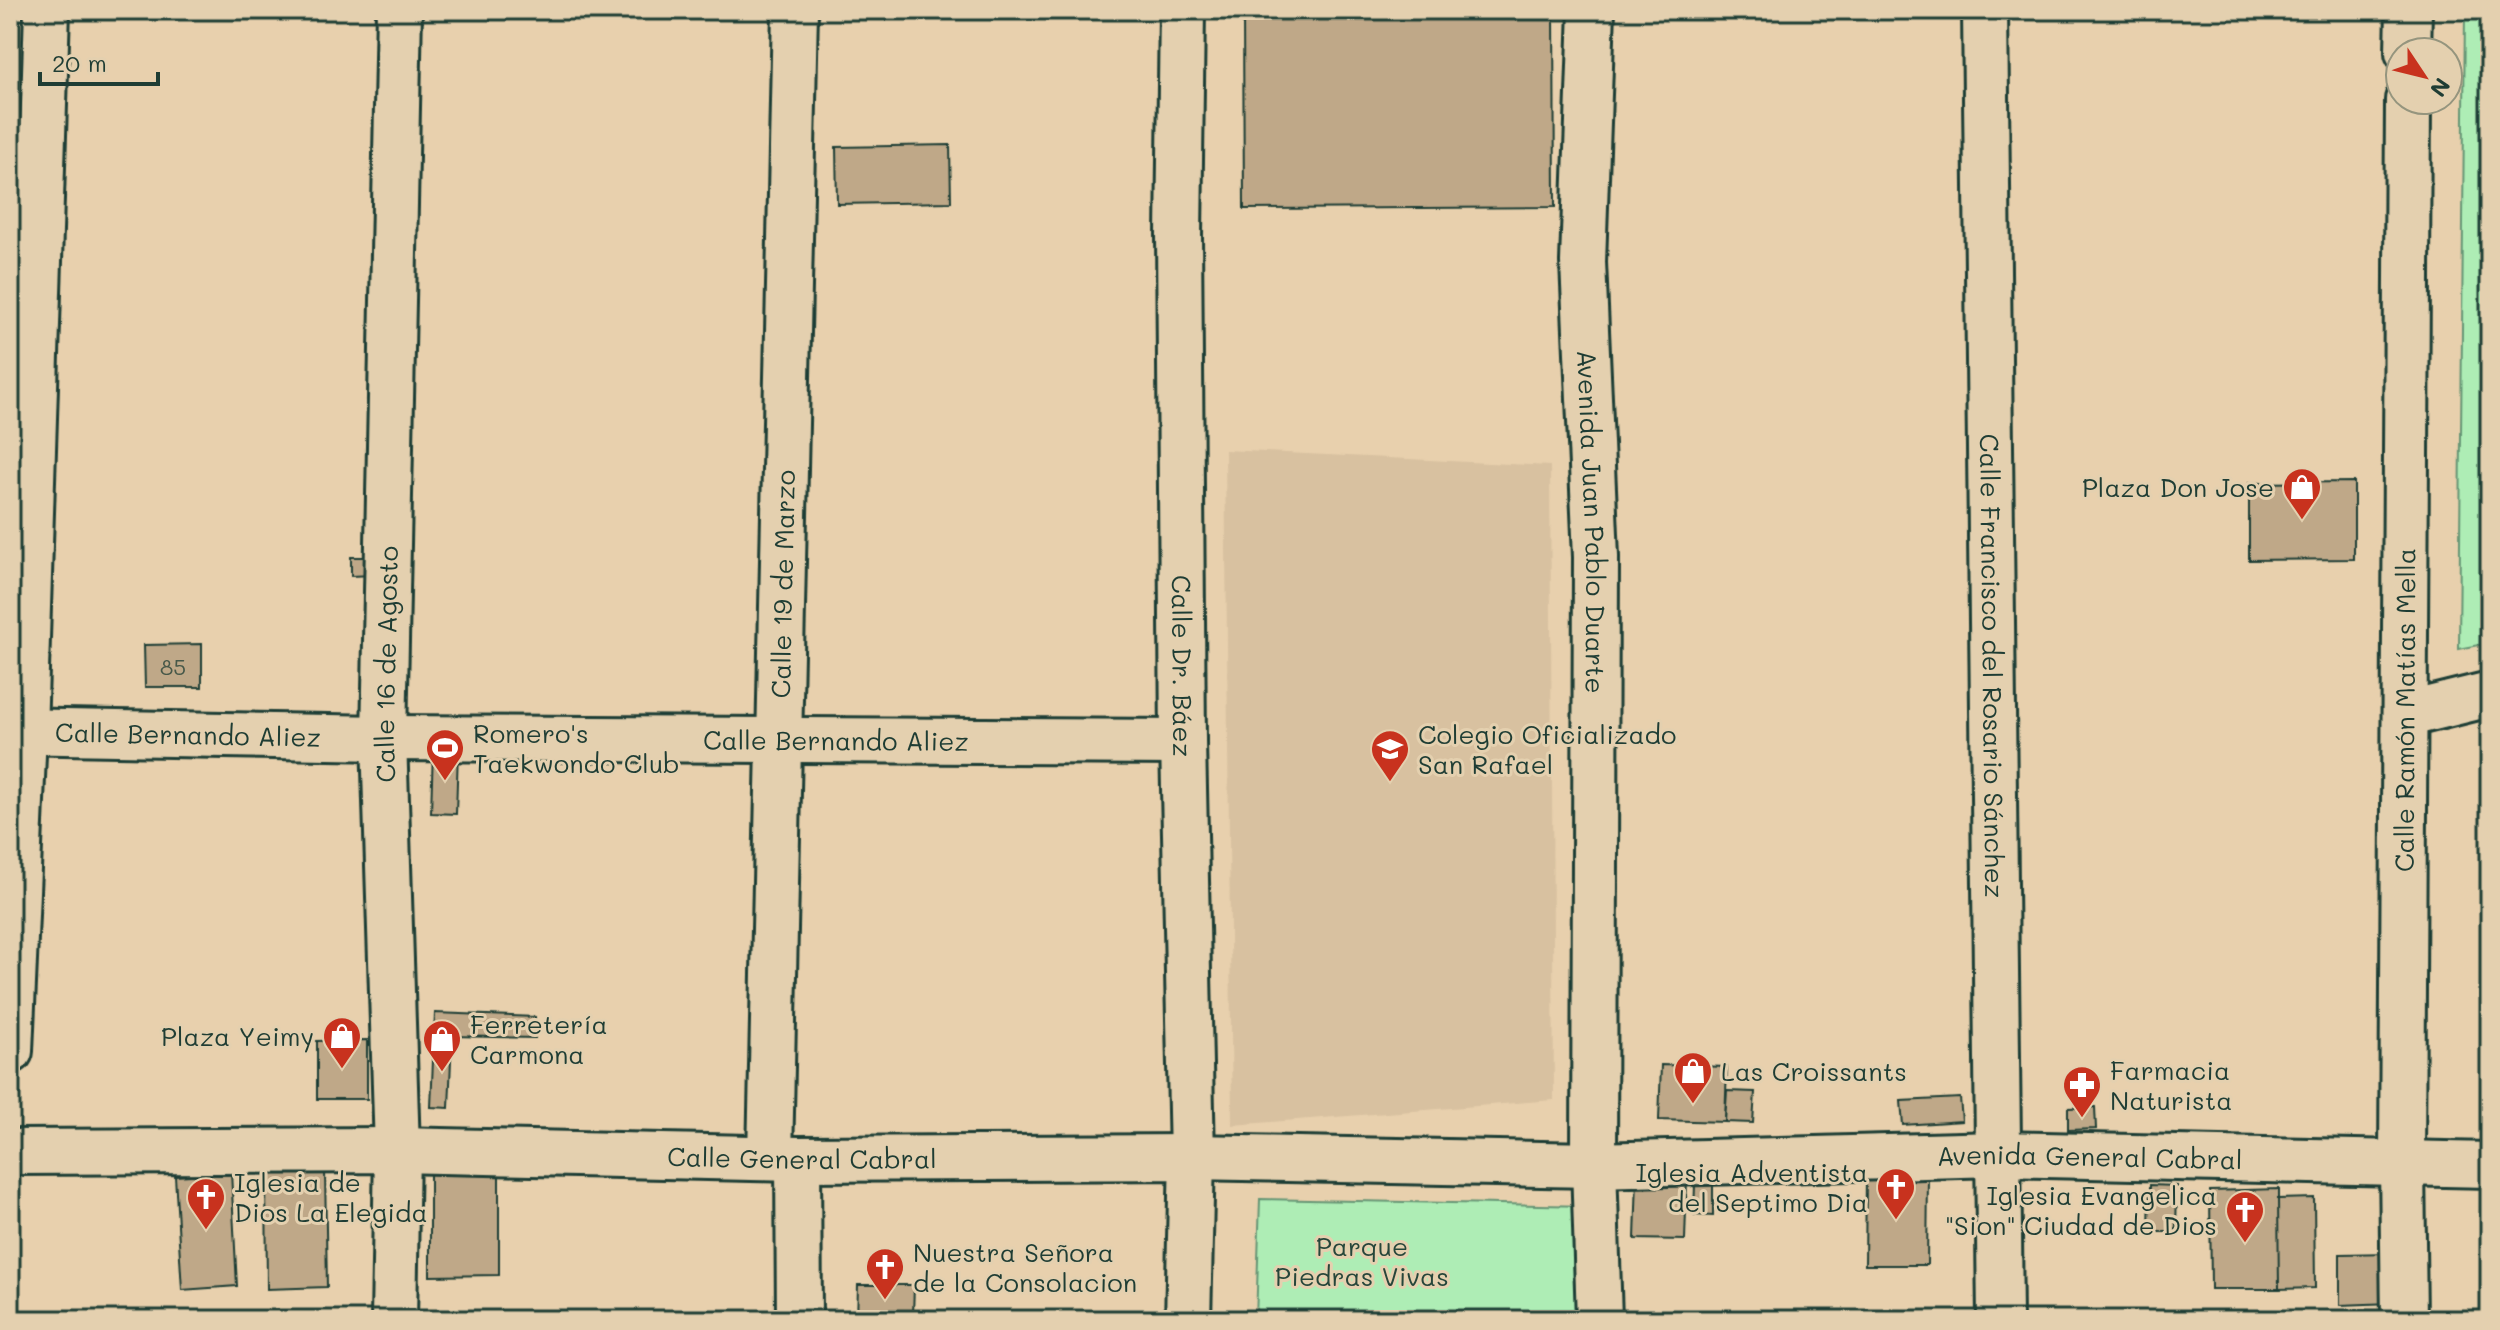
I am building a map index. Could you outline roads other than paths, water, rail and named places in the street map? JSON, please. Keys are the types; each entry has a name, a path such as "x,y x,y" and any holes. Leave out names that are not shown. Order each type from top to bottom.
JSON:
{"street":[{"path":"10,1051 17,731 47,10"},
{"name":"Calle 16 de Agosto","path":"394,1320 397,1150 384,738 399,10"},
{"name":"Calle 19 de Marzo","path":"795,10 780,738 784,1158 799,1320"},
{"name":"Calle Dr. Báez","path":"1182,10 1179,251 1183,742 1192,1157 1188,1320"},
{"name":"Avenida Juan Pablo Duarte","path":"1592,10 1583,262 1596,557 1594,1165 1599,1320"},
{"name":"Calle Francisco del Rosario Sánchez","path":"1985,10 2000,1320"},
{"path":"2408,36 2409,10"},
{"name":"Calle Ramón Matías Mella","path":"2404,1320 2402,1164 2408,116"},
{"path":"2405,715 2490,694"},
{"name":"Calle Bernando Aliez","path":"17,731 384,738 1183,742"},
{"name":"Calle General Cabral","path":"10,1152 397,1150 784,1158 1192,1157 1594,1165"},
{"name":"Avenida General Cabral","path":"1594,1165 1998,1154 2490,1165"}],"place":[{"name":"Plaza Don Jose","path":"2302,521"},
{"name":"Romero's Taekwondo Club","path":"445,782"},
{"name":"Colegio Oficializado San Rafael","path":"1390,783"},
{"name":"Plaza Yeimy","path":"342,1070"},
{"name":"Ferretería Carmona","path":"442,1073"},
{"name":"Las Croissants","path":"1693,1105"},
{"name":"Farmacia Naturista","path":"2082,1119"},
{"name":"Iglesia Adventista del Septimo Dia","path":"1896,1221"},
{"name":"Iglesia de Dios La Elegida","path":"206,1231"},
{"name":"Iglesia Evangelica \"Sion\" Ciudad de Dios","path":"2245,1244"},
{"name":"Nuestra Señora de la Consolacion","path":"885,1301"}],"park label":[{"name":"Parque Piedras Vivas","path":"1362,1261"}]}
